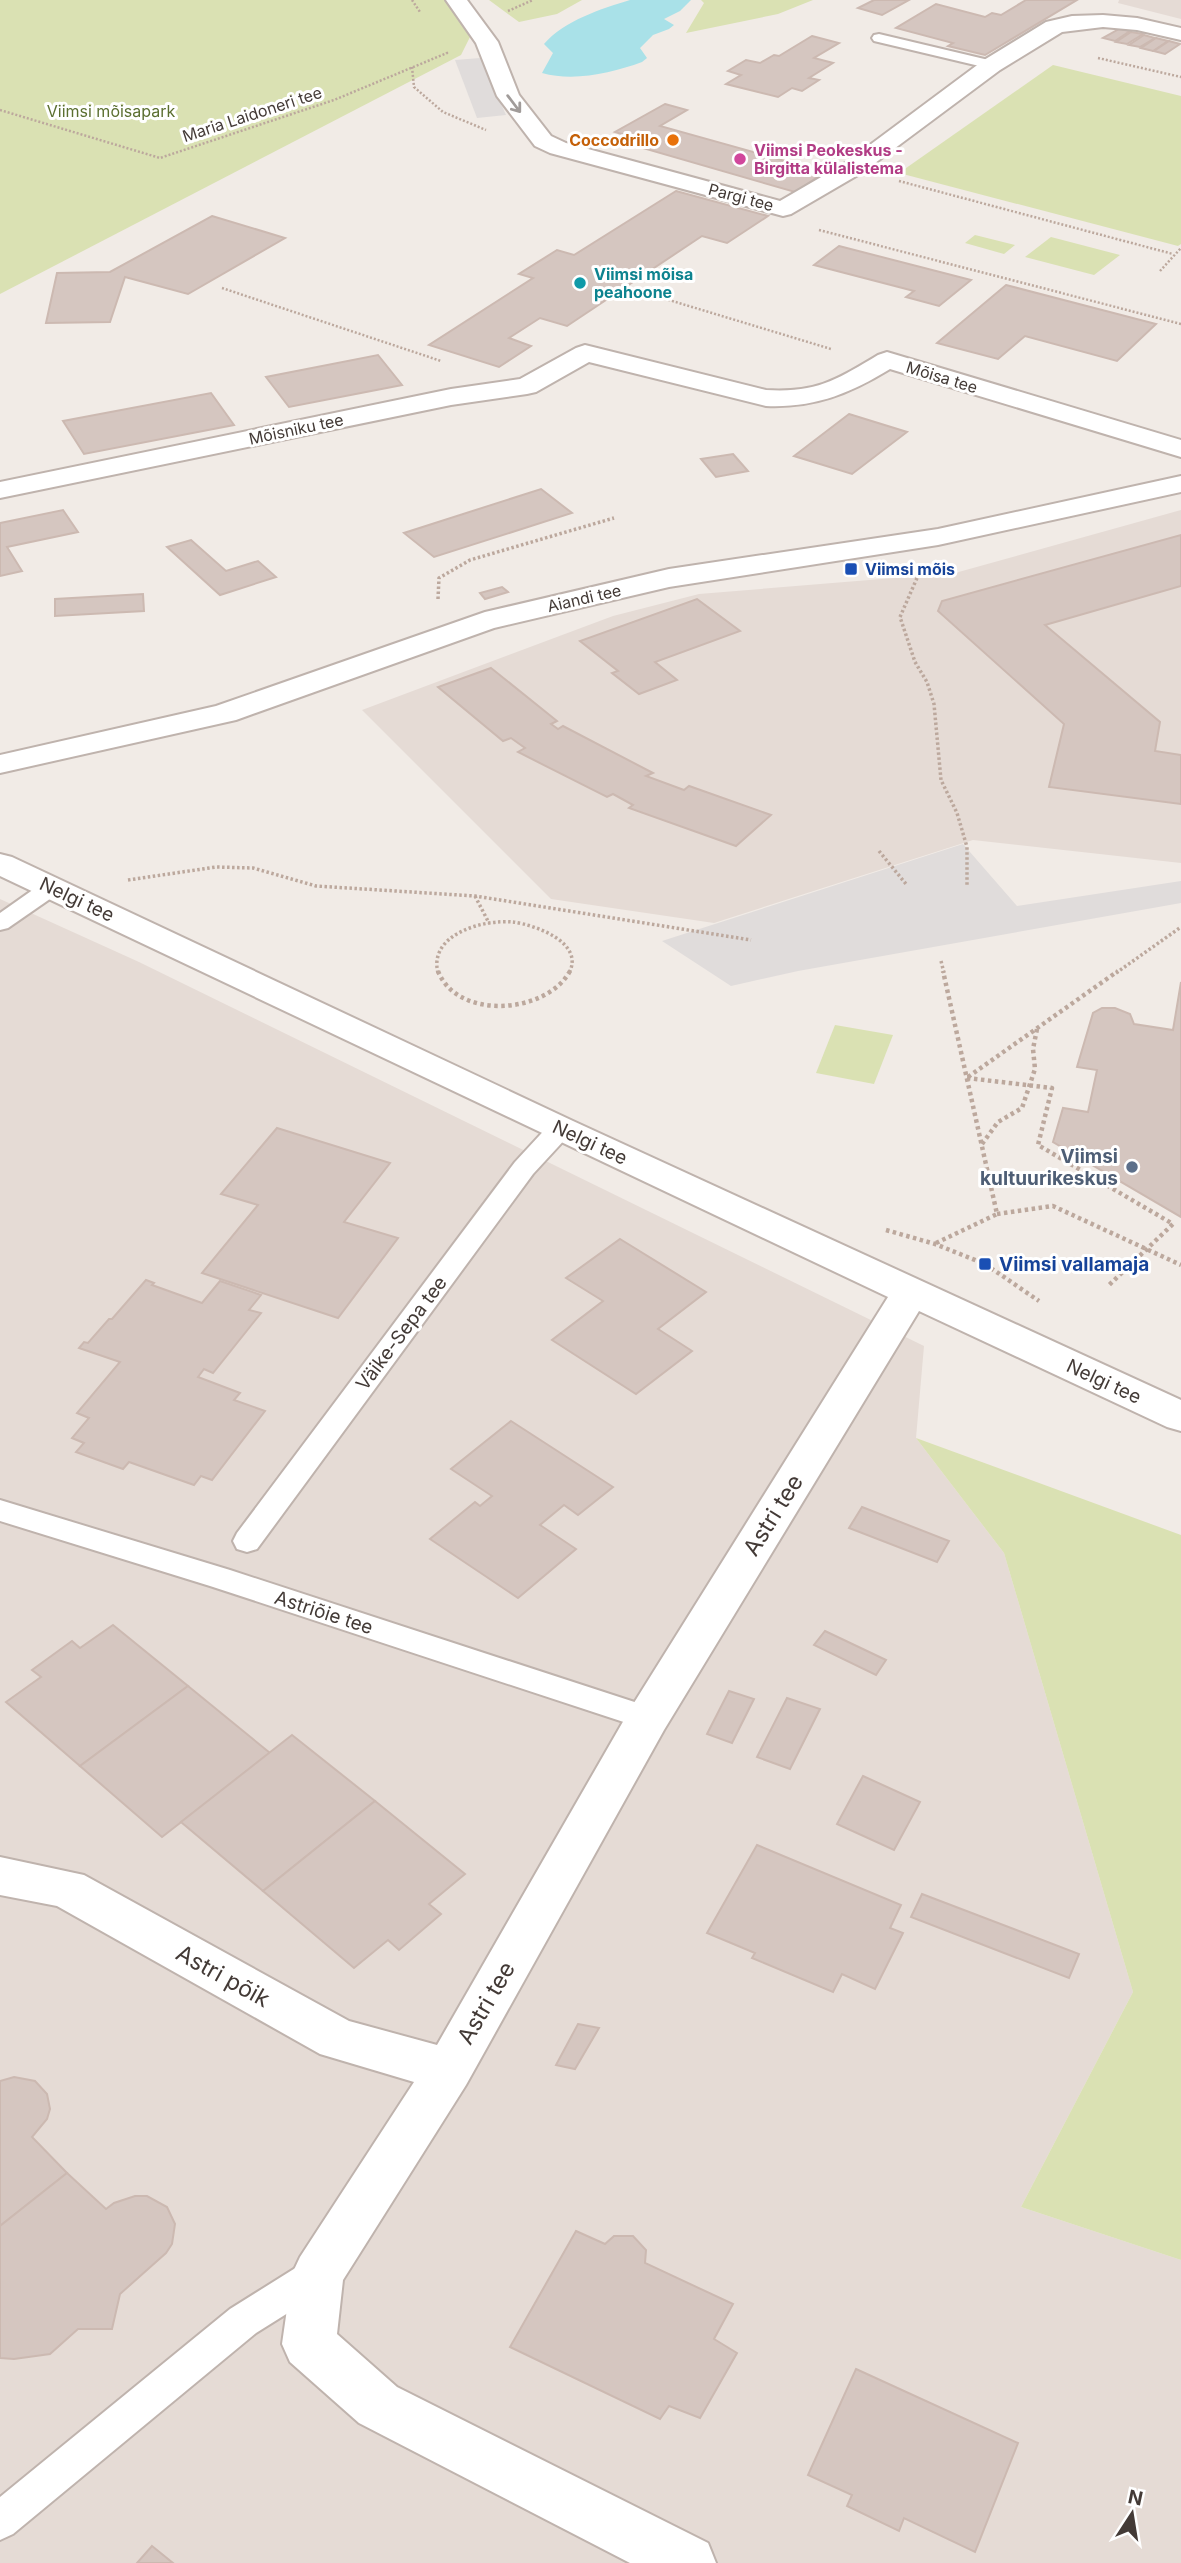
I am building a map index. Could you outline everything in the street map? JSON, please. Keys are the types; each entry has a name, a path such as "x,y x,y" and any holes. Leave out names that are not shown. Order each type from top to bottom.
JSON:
{"street":[{"name":"Pargi tee","path":"456,0 487,42 508,96 543,141 558,148 783,209 855,167 992,65 1054,27 1072,22 1103,21 1137,24 1181,34"},
{"name":"Mõisa tee","path":"585,354 766,398 791,400 825,395 887,360 1181,449"},
{"name":"Mõisniku tee","path":"0,490 451,397 527,386 585,354"},
{"name":"Aiandi tee","path":"0,764 225,713 485,621 669,578 938,537 1181,484"},
{"name":"Nelgi tee","path":"0,864 1181,1417"},
{"name":"Astri tee","path":"688,2563 378,2405 309,2344 318,2274 449,2070 648,1718 911,1292"},
{"name":"Astri põik","path":"0,1876 67,1889 337,2039 449,2070"}],"lane":[{"path":"879,38 992,65"},
{"path":"0,923 52,887"},
{"name":"Väike-Sepa tee","path":"247,1541 524,1168 561,1129"},
{"name":"Astriõie tee","path":"0,1510 220,1578 648,1718"},
{"path":"0,2521 243,2321 318,2274"}],"path":[{"path":"412,0 426,21"},
{"name":"Maria Laidoneri tee","path":"0,110 160,158 334,100 447,53 440,42"},
{"path":"1089,56 1181,77"},
{"path":"855,167 1173,254"},
{"path":"807,226 1181,324"},
{"path":"1160,271 1181,248"},
{"path":"626,287 851,356 887,360"},
{"path":"222,288 452,364"},
{"path":"464,629 436,597 439,578 470,560 614,518"},
{"path":"919,572 900,617 915,662 927,682 934,704 941,780 957,813 967,847 967,887"},
{"path":"879,851 906,884"},
{"path":"123,881 216,867 253,868 316,886 475,896 751,940"},
{"path":"475,896 489,923"},
{"path":"489,923 534,925 552,933 566,945 573,958 571,972 562,985 536,999 502,1005 461,996 446,986 438,974 436,961 441,948 461,933 489,923"},
{"path":"967,1078 1181,927"},
{"path":"940,961 997,1214"},
{"path":"982,1144 989,1130 1022,1108 1035,1069 1033,1039 1037,1028"},
{"path":"967,1078 1052,1088 1038,1145 1173,1224 1108,1286"},
{"path":"935,1244 997,1214 1053,1206 1181,1265"}],"shaded area":[{"path":"1119,0 1181,0 1181,19 1118,3"},
{"path":"480,58 506,115 477,118 455,60"},
{"path":"1181,510 1181,863 973,840 714,923 551,899 362,710 613,616 699,594 955,573"},
{"path":"963,844 1017,906 1181,881 1181,903 798,971 731,986 662,941"},
{"path":"0,899 139,962 924,1346 916,1438 1004,1553 1133,1992 1021,2207 1181,2260 1181,2563 0,2563"}],"green space":[{"name":"Viimsi mõisapark","path":"0,0 446,0 470,37 461,55 0,294"},
{"path":"489,0 582,0 557,14 519,22"},
{"path":"701,0 813,0 778,14 686,33 704,3"},
{"path":"1053,65 1181,96 1181,244 1178,246 899,173"},
{"path":"975,235 1015,245 1004,254 965,243"},
{"path":"1051,237 1120,255 1094,275 1025,257"},
{"path":"835,1025 893,1035 874,1084 816,1073"},
{"path":"916,1438 1181,1535 1181,2260 1021,2207 1133,1992 1004,1553"}],"water":[{"path":"630,0 691,0 680,11 664,19 674,25 653,35 640,48 647,58 642,62 593,75 567,77 542,73 553,53 544,44 562,28 584,16"}],"building":[{"path":"874,0 909,0 882,15 858,8"},
{"path":"1026,0 1077,0 985,55 948,46 953,43 896,28 936,4 985,17 992,13 1001,15"},
{"path":"1119,29 1130,31 1115,41 1103,38"},
{"path":"1131,32 1143,34 1127,44 1116,42"},
{"path":"1144,35 1155,38 1140,47 1129,45"},
{"path":"812,36 839,43 814,58 833,63 809,78 819,80 802,91 792,88 778,97 726,84 741,75 728,71 746,60 760,63 774,55 779,56"},
{"path":"1156,38 1168,41 1153,51 1141,48"},
{"path":"1169,41 1180,44 1165,54 1154,51"},
{"path":"665,104 687,110 660,126 825,172 795,192 629,144 638,139 615,132"},
{"name":"Viimsi mõisa peahoone","path":"676,191 768,216 727,243 702,236 567,326 540,318 509,338 531,346 499,367 429,345 533,278 519,274 557,250 574,255"},
{"path":"212,216 285,238 188,294 125,277 110,322 46,323 57,273 110,272"},
{"path":"839,246 971,280 939,306 906,297 914,291 814,265"},
{"path":"1006,285 1156,324 1117,361 1025,336 998,359 937,343"},
{"path":"378,355 402,385 289,407 266,377"},
{"path":"211,393 234,425 84,454 63,421"},
{"path":"849,414 907,432 852,474 794,456"},
{"path":"733,454 748,471 716,477 701,459"},
{"path":"541,489 572,513 434,557 404,533"},
{"path":"63,510 78,532 7,547 22,571 0,576 0,523"},
{"path":"1181,535 1181,586 1045,625 1160,722 1155,751 1181,755 1181,804 1049,787 1064,724 938,611 942,601"},
{"path":"191,540 226,571 258,561 276,577 220,595 167,547"},
{"path":"502,587 508,592 485,599 480,593"},
{"path":"143,594 144,611 55,616 55,599"},
{"path":"697,599 740,631 655,662 677,680 639,694 612,673 618,671 580,641"},
{"path":"491,668 557,721 551,724 558,729 563,726 653,773 646,776 684,790 689,786 771,815 736,846 629,808 633,805 613,794 607,797 518,752 525,748 511,738 503,741 438,687"},
{"path":"1181,982 1181,1217 1053,1142 1063,1108 1088,1112 1097,1070 1077,1067 1093,1013 1102,1008 1115,1008 1130,1014 1134,1024 1173,1030"},
{"path":"277,1128 390,1163 344,1222 398,1238 338,1318 202,1273 258,1205 221,1194"},
{"path":"620,1239 706,1292 658,1329 692,1351 636,1394 552,1340 603,1301 566,1278"},
{"path":"146,1280 154,1283 152,1285 202,1303 220,1281 261,1295 249,1310 261,1313 213,1373 204,1369 198,1377 240,1393 234,1400 265,1411 212,1480 201,1476 194,1485 129,1462 123,1469 76,1452 84,1443 72,1438 89,1418 77,1413 120,1362 79,1348 84,1342 88,1343 109,1319 112,1319"},
{"path":"511,1421 613,1487 578,1515 564,1505 540,1525 576,1549 518,1598 430,1539 475,1502 480,1506 492,1496 451,1469"},
{"path":"862,1507 949,1541 937,1562 849,1528"},
{"path":"113,1625 188,1686 80,1766 6,1702 41,1677 32,1670 72,1641 80,1648"},
{"path":"825,1631 886,1660 876,1675 814,1645"},
{"path":"188,1686 270,1753 162,1837 80,1766"},
{"path":"729,1691 754,1699 732,1743 707,1734"},
{"path":"787,1698 820,1709 790,1769 757,1757"},
{"path":"292,1735 375,1801 263,1891 181,1822"},
{"path":"863,1776 920,1802 894,1850 837,1824"},
{"path":"375,1801 465,1874 429,1904 441,1914 399,1950 388,1940 354,1968 263,1891"},
{"path":"757,1845 901,1905 890,1928 903,1933 875,1989 842,1974 833,1992 752,1958 755,1953 707,1933"},
{"path":"922,1894 1079,1954 1069,1978 911,1917"},
{"path":"578,2024 599,2028 575,2069 556,2065"},
{"path":"14,2077 35,2081 47,2094 50,2109 47,2119 32,2137 67,2173 0,2226 0,2081"},
{"path":"67,2173 106,2209 114,2203 135,2196 147,2196 167,2207 175,2224 172,2244 166,2253 120,2294 112,2329 78,2329 50,2354 14,2359 0,2358 0,2226"},
{"path":"576,2231 605,2244 614,2236 633,2236 646,2250 645,2263 733,2304 714,2339 737,2353 700,2418 669,2406 660,2419 510,2347"},
{"path":"856,2369 1018,2443 975,2552 904,2518 899,2531 847,2506 852,2495 808,2475"},
{"path":"152,2546 173,2563 137,2563"}],"place":[{"name":"Coccodrillo","path":"673,140"},
{"name":"Viimsi Peokeskus - Birgitta külalistema","path":"740,159"},
{"name":"Viimsi mõisa peahoone","path":"580,283"},
{"name":"Viimsi mõis","path":"851,569"},
{"name":"Viimsi kultuurikeskus","path":"1132,1167"},
{"name":"Viimsi vallamaja","path":"985,1264"}]}
